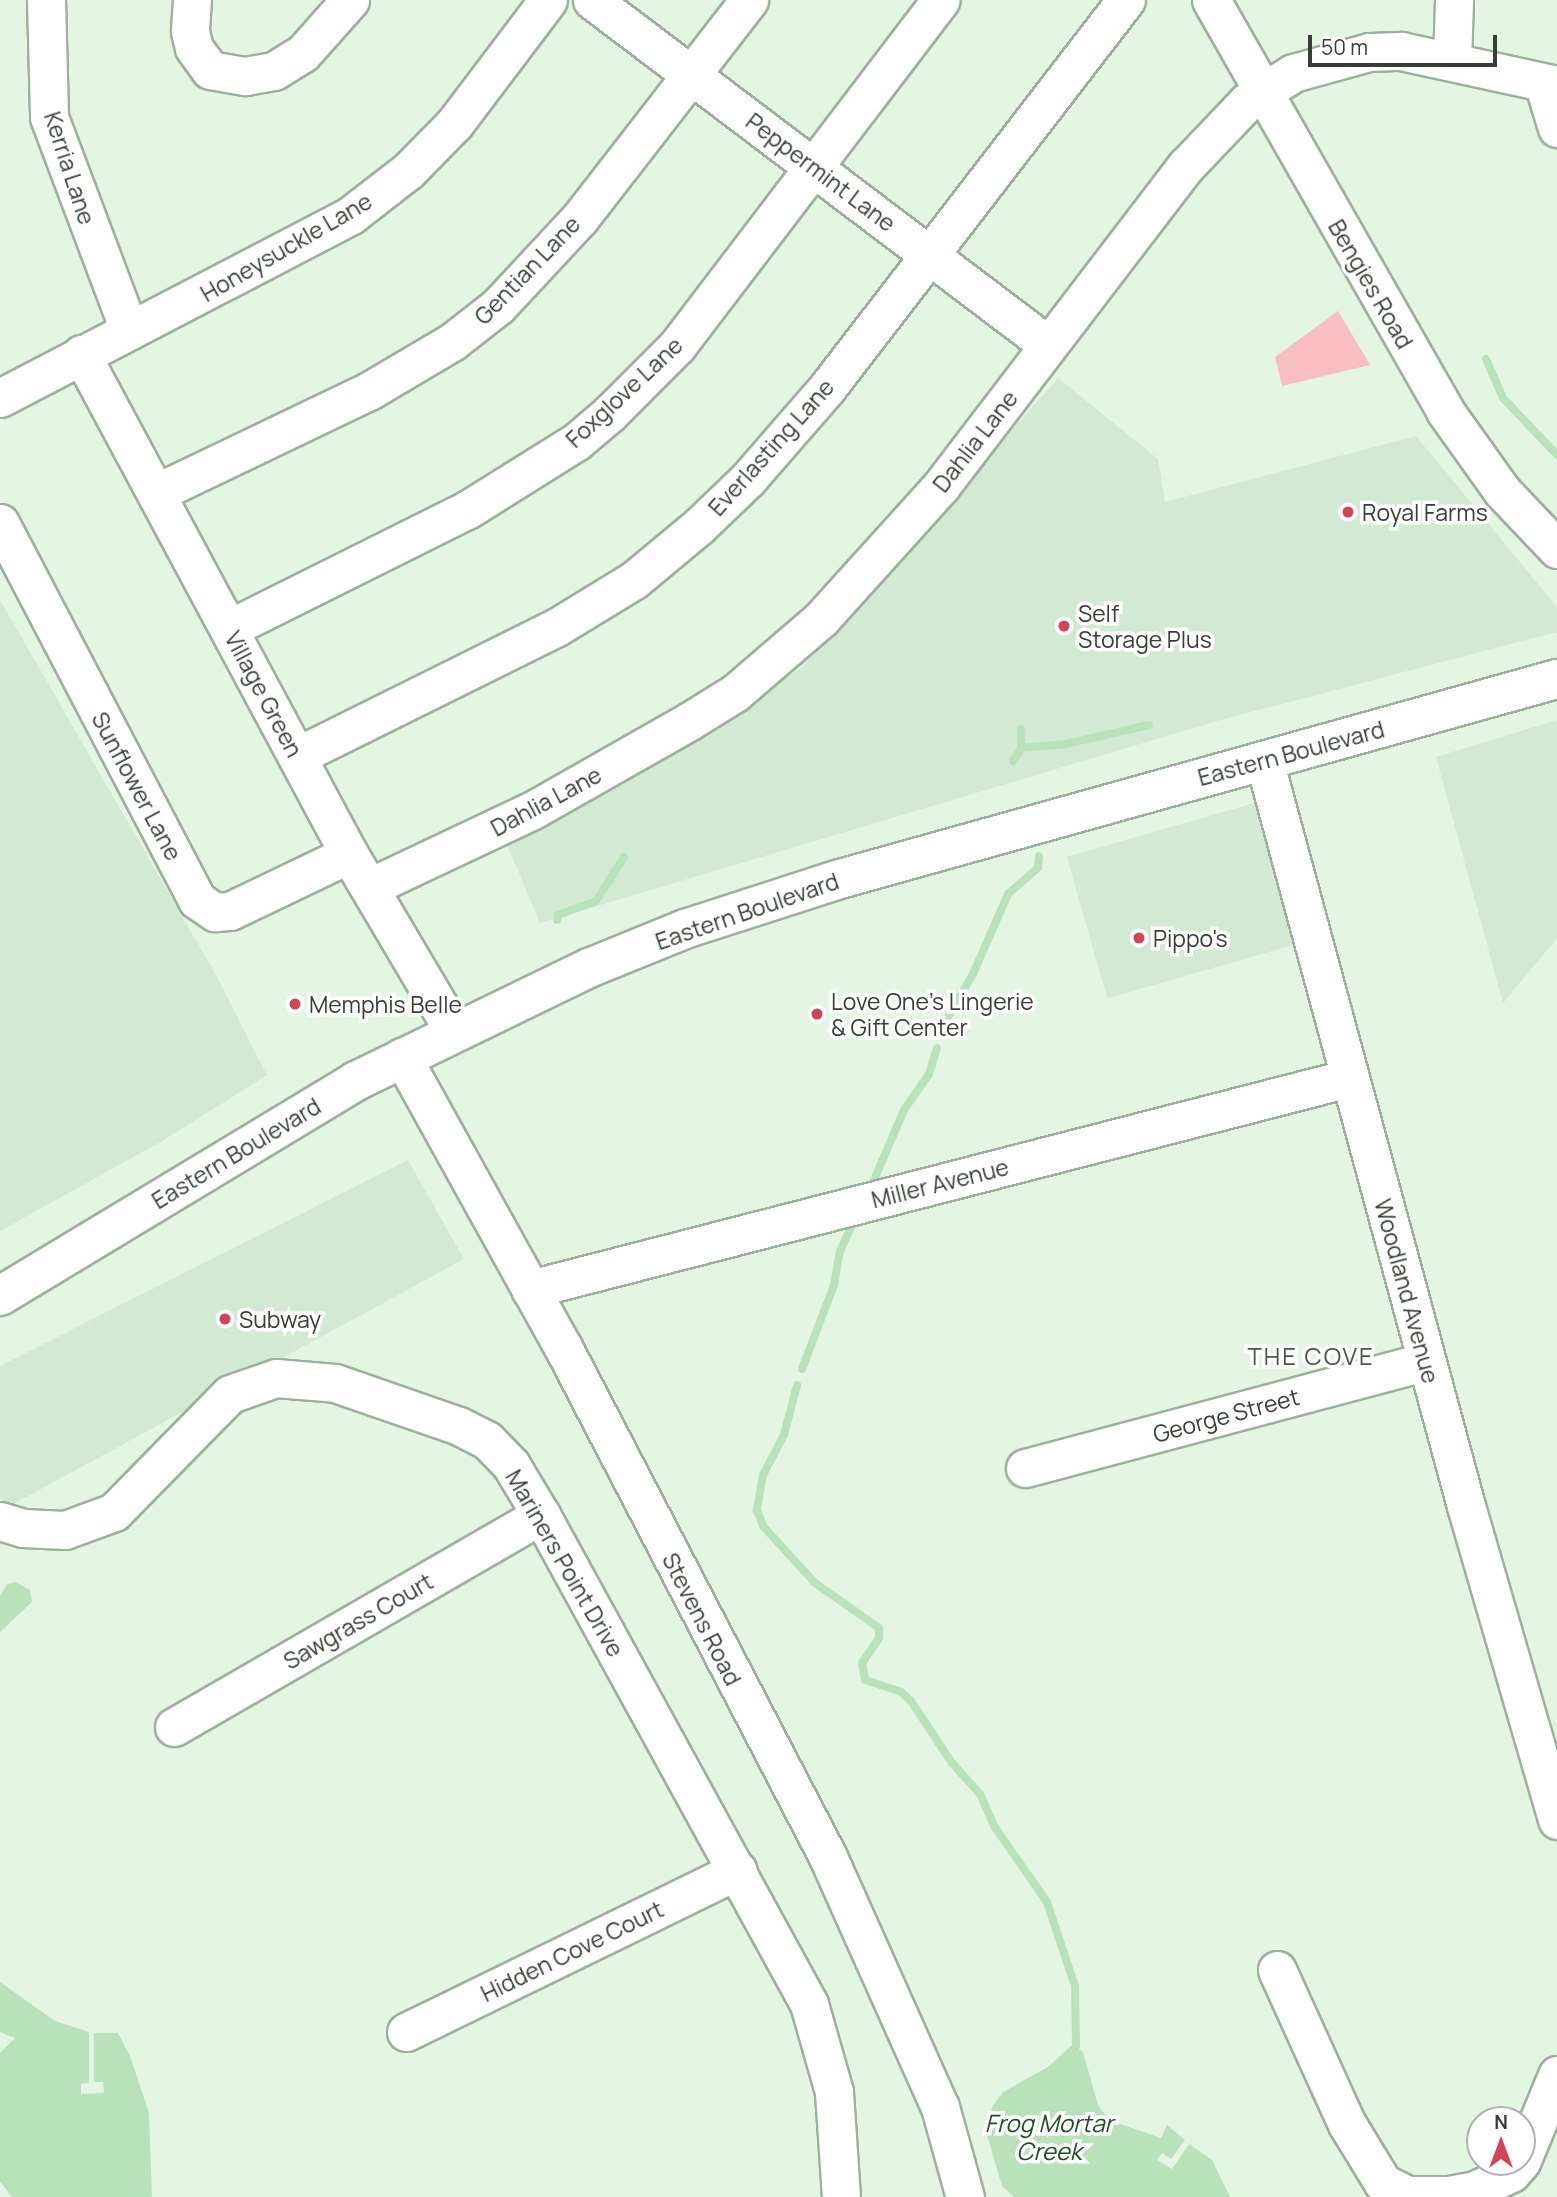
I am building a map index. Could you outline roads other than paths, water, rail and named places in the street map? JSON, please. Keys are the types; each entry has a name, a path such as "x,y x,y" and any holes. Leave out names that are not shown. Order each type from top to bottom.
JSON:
{"main road":[{"name":"Eastern Boulevard","path":"0,1296 266,1133 402,1057 453,1030 685,929 840,879 1557,679"}],"street":[{"name":"Kerria Lane","path":"46,0 49,117 66,172 129,330"},
{"path":"191,0 190,31 194,48 210,70 245,76 274,71 303,54 350,0"},
{"name":"Honeysuckle Lane","path":"2,392 225,284 351,215 408,171 455,123 548,0"},
{"name":"Peppermint Lane","path":"592,0 816,165 1048,345"},
{"name":"Gentian Lane","path":"158,492 369,391 472,327 563,237 749,0"},
{"name":"Foxglove Lane","path":"230,628 467,510 576,442 677,346 941,0"},
{"name":"Everlasting Lane","path":"298,756 499,658 634,580 699,526 774,450 930,254 1126,0"},
{"name":"Bengies Road","path":"1212,0 1445,411 1502,491 1557,550"},
{"path":"1452,61 1454,0"},
{"name":"Dahlia Lane","path":"372,886 533,810 735,693 821,619 866,573 941,486 1206,141 1227,118 1293,73 1347,55 1401,51 1551,85"},
{"path":"1551,85 1557,128"},
{"name":"Village Green","path":"81,354 158,492 349,854 372,886 453,1030"},
{"name":"Sunflower Lane","path":"0,523 197,900 215,912 230,911 349,854"},
{"name":"Woodland Avenue","path":"1264,760 1426,1361 1557,1820"},
{"name":"Stevens Road","path":"402,1057 530,1289 842,1885 940,2107 965,2197"},
{"name":"Miller Avenue","path":"530,1289 1349,1078"},
{"name":"George Street","path":"1025,1468 1426,1361"},
{"name":"Mariners Point Drive","path":"0,1521 23,1528 65,1530 114,1512 230,1394 276,1378 335,1383 474,1432 511,1465 541,1516 738,1870 808,2004 825,2049 838,2127 841,2197"},
{"name":"Sawgrass Court","path":"174,1727 541,1516"},
{"name":"Hidden Cove Court","path":"406,2032 738,1870"},
{"path":"1276,1970 1347,2124 1383,2183 1408,2195 1449,2195 1475,2190 1505,2176"},
{"path":"1536,2127 1557,2075"}],"water":[{"path":"15,1582 30,1590 32,1602 0,1632 0,1596 7,1584"},
{"path":"0,1982 55,2021 89,2032 89,2083 81,2084 81,2094 104,2093 103,2082 94,2082 94,2033 118,2033 130,2056 149,2113 152,2197 12,2197 0,2182 0,2053 15,2038 0,2032"},
{"name":"Frog Mortar Creek","path":"1072,2045 1083,2052 1098,2105 1109,2120 1161,2138 1167,2125 1185,2140 1171,2159 1162,2153 1157,2160 1172,2169 1189,2144 1212,2160 1230,2197 1014,2197 1002,2186 987,2135 992,2107 1003,2092 1048,2067"}],"waterway":[{"path":"1486,359 1503,398 1557,455"},
{"path":"1013,761 1021,748 1066,744 1149,725"},
{"path":"1021,729 1021,748"},
{"path":"948,1017 973,974 1008,894 1038,868 1039,856"},
{"path":"557,920 558,915 596,901 624,857"},
{"path":"871,1187 904,1110 929,1074 937,1048"},
{"path":"802,1369 834,1285 840,1251 855,1219"},
{"path":"797,1385 784,1435 763,1475 757,1510 763,1526 815,1583 879,1628 879,1638 862,1663 865,1680 901,1692 911,1701 952,1763 980,1794 994,1826 1047,1902 1075,1986 1076,2046"}],"place":[{"name":"Royal Farms","path":"1348,512"},
{"name":"Self Storage Plus","path":"1064,626"},
{"name":"Pippo's","path":"1139,938"},
{"name":"Memphis Belle","path":"295,1004"},
{"name":"Love One's Lingerie & Gift Center","path":"817,1014"},
{"name":"Subway","path":"225,1319"}],"district":[{"name":"THE COVE","path":"1311,1356"}]}
